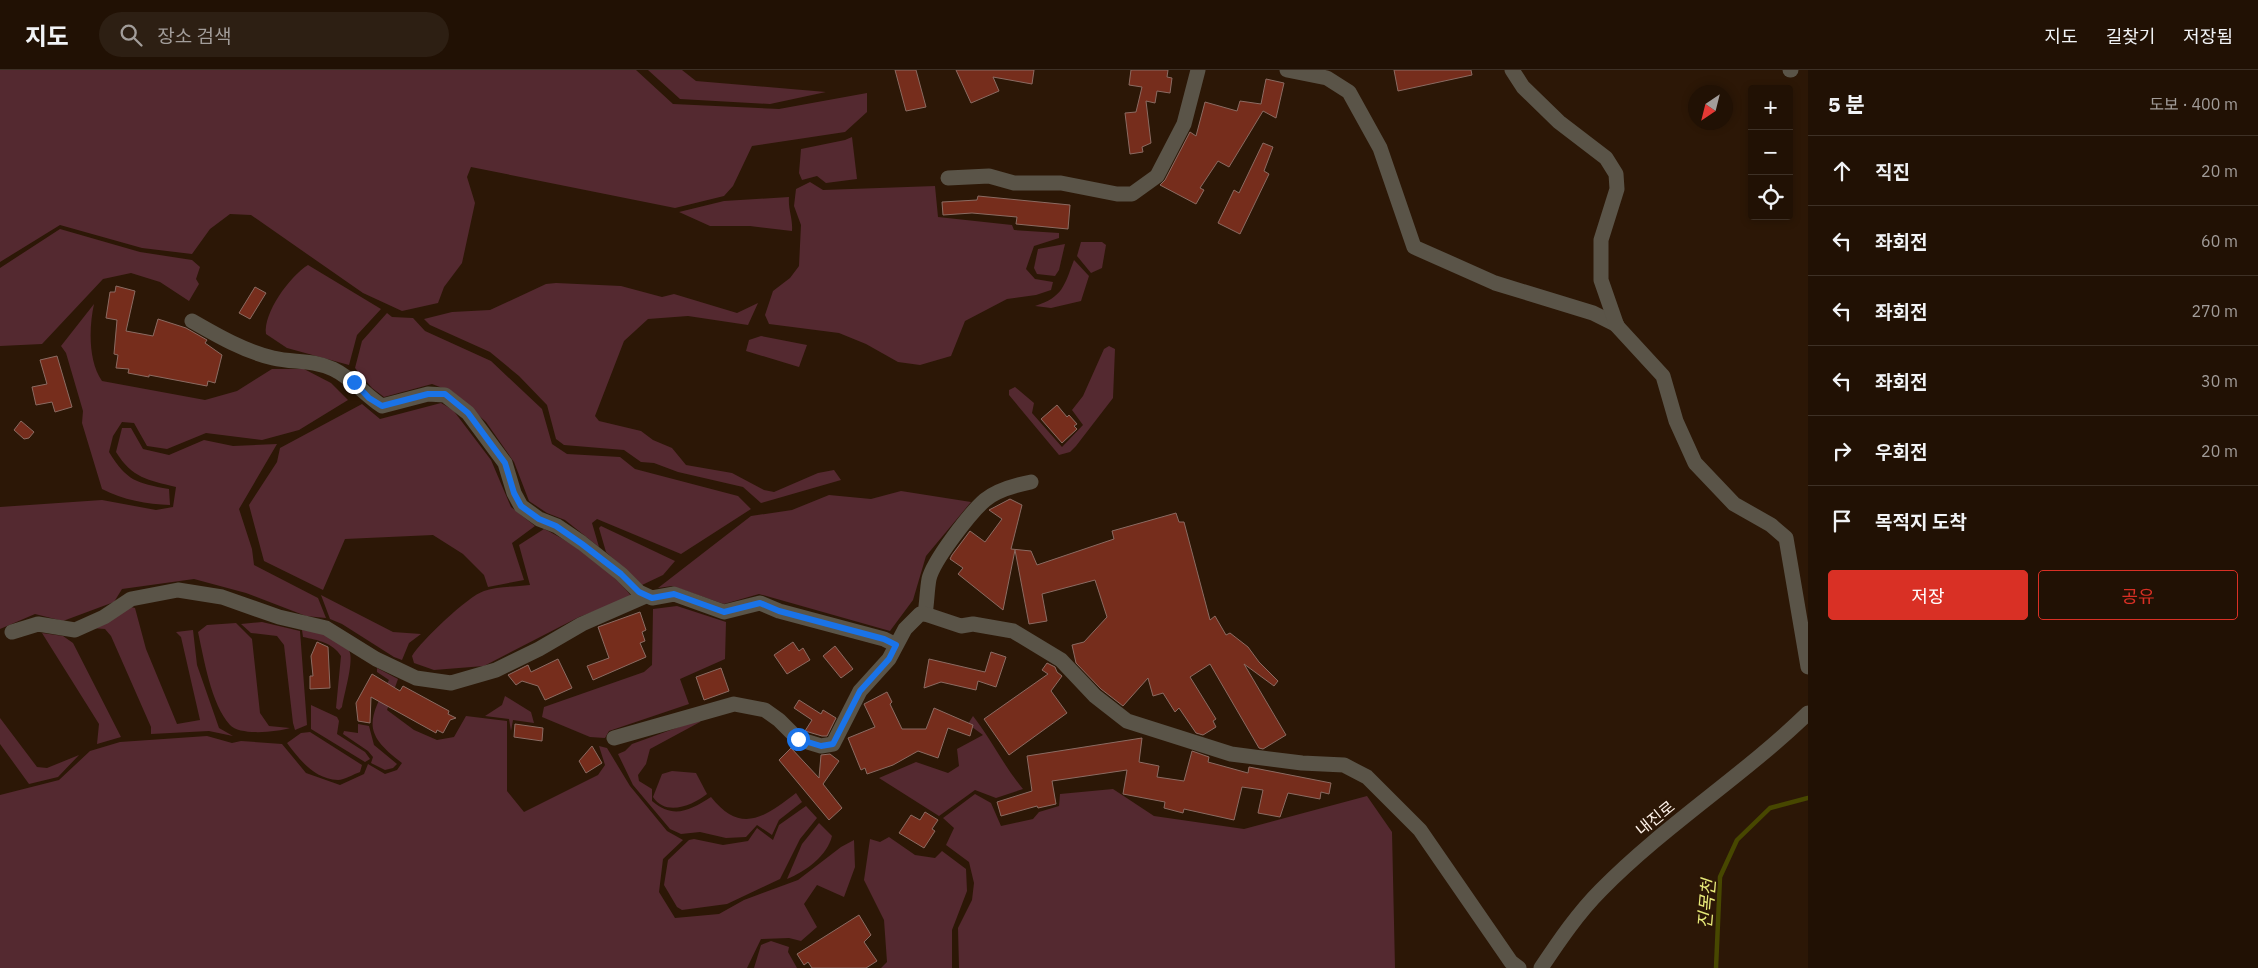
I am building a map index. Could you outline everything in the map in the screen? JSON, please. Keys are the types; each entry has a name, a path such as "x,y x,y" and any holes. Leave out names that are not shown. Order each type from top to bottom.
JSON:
{"street":[{"path":"948,178 989,176 1014,184 1061,182 1117,194 1132,194 1157,176 1184,124 1198,70"},
{"path":"1287,70 1327,78 1349,92 1380,148 1414,247 1495,283 1593,314 1617,325"},
{"path":"1512,70 1523,87 1559,122 1606,158 1616,174 1617,189 1601,240 1601,280 1617,325 1663,376 1676,420 1695,462 1734,504 1771,525 1786,538 1808,667"},
{"path":"192,321 244,349 274,358 308,360 334,369 354,382 369,398 382,406 428,394 445,394 468,413 505,463 514,493 521,506 539,519 556,526 582,544 646,596 652,598 674,594 724,612 760,603 779,611 884,639 896,645"},
{"path":"925,614 929,578 937,560 972,516 986,500 1012,486 1031,482"},
{"path":"12,632 38,624 75,630 104,617 131,599 178,590 222,598 279,617 326,628 376,659 416,678 452,683 496,670 539,649 582,624 646,596"},
{"path":"614,738 734,704 765,710 780,720 798,739 821,746 833,744 860,691 889,659 906,628 920,614 961,626 973,624 1013,631 1061,660 1096,696 1127,721 1231,754 1302,763 1344,764 1367,777 1420,830 1511,962 1519,968"},
{"name":"내진로","path":"1541,968 1584,910 1624,867 1779,740 1808,713"}],"shaded area":[{"path":"0,70 636,70 673,104 779,109 867,93 867,112 845,132 752,146 733,186 724,196 675,208 471,167 467,177 475,203 462,263 444,287 438,303 402,311 363,293 251,215 230,214 210,229 192,254 142,248 60,225 0,262"},
{"path":"648,70 682,70 696,81 826,92 770,104 680,99"},
{"path":"852,137 857,179 826,183 817,176 802,180 799,173 801,149"},
{"path":"810,182 823,190 935,186 938,217 1012,225 1014,230 1059,233 1059,238 1034,246 1026,269 1035,279 1053,282 1051,290 1036,295 1007,299 965,321 951,356 920,365 898,362 866,344 839,333 769,324 765,315 773,291 790,278 799,266 801,225 794,206 796,189"},
{"path":"789,197 792,231 750,226 710,226 679,212 724,201"},
{"path":"60,229 140,252 192,260 200,267 196,279 199,284 189,301 160,282 131,273 103,279 42,344 0,346 0,268"},
{"path":"1081,242 1102,242 1106,245 1102,268 1091,273 1077,256"},
{"path":"1065,244 1059,270 1055,276 1037,274 1034,268 1038,249"},
{"path":"1074,260 1089,276 1081,301 1051,308 1035,306 1052,299 1057,294 1065,284"},
{"path":"308,265 381,309 357,335 349,365 287,348 266,334 269,316 279,296 293,277"},
{"path":"546,284 621,286 662,297 674,294 737,313 758,303 748,325 688,316 648,319 624,341 595,416 599,421 641,431 653,440 672,448 686,465 732,473 764,490 774,492 818,473 834,470 841,480 761,503 743,487 678,472 654,463 641,462 624,450 564,445 556,439 547,405 519,376 490,352 430,325 424,319 452,312 490,310"},
{"path":"94,304 91,323 92,354 97,373 102,381 205,400 237,391 272,369 304,369 331,383 348,400 299,430 262,440 206,433 167,449 147,446 134,423 122,422 113,436 109,452 121,469 133,479 148,485 169,489 170,505 118,496 102,489 82,423 83,411 66,353 61,346"},
{"path":"387,313 392,317 413,318 425,331 491,361 542,409 552,444 567,454 620,457 635,469 738,496 751,509 681,554 597,519 592,523 599,547 565,520 547,513 529,501 514,462 486,422 453,392 432,384 384,397 372,388 355,368 362,341"},
{"path":"761,336 807,345 799,367 746,351 749,340"},
{"path":"1109,346 1115,349 1113,398 1076,446 1070,452 1059,455 1009,395 1009,390 1015,387 1034,403 1032,413 1062,447 1083,425 1072,410 1083,396 1104,349"},
{"path":"441,403 453,410 491,460 511,507 535,526 512,543 524,580 488,587 484,575 463,554 433,535 345,539 323,590 264,561 249,505 277,462 280,448 362,404 380,419"},
{"path":"122,428 131,428 143,449 169,455 204,440 233,446 277,444 239,509 252,549 254,565 318,598 326,618 306,616 246,593 194,579 122,589 114,602 63,621 35,614 0,629 0,507 102,500 156,510 173,507 176,487 149,480 135,473 122,461 116,452"},
{"path":"901,491 971,502 926,556 913,600 890,631 759,594 724,604 672,586 658,588 751,516 792,510 829,495 871,499"},
{"path":"601,526 675,561 663,575 642,585 606,552 599,528"},
{"path":"544,529 592,558 614,577 632,597 579,617 484,666 434,670 414,663 412,656 417,649 445,620 467,601 484,591 495,588 530,585 519,545"},
{"path":"321,595 393,632 421,634 409,643 402,660 394,657 342,624 330,619"},
{"path":"677,606 726,622 725,659 680,679 689,704 609,731 605,738 590,737 542,717 544,707 644,672 652,665 653,609"},
{"path":"131,607 135,608 146,649 177,724 200,720 181,637 176,632 193,630 197,665 219,728 233,736 209,731 151,734 151,727 111,636 105,629 92,628"},
{"path":"262,622 300,631 307,725 295,730 284,645 277,636 251,633 241,624"},
{"path":"236,623 252,639 260,713 269,726 290,728 268,732 242,731 230,725 223,716 209,681 198,632 207,625"},
{"path":"302,630 322,633 336,639 347,647 350,653 348,680 342,707 339,710 336,708 341,656 329,645 303,637"},
{"path":"42,633 63,636 73,643 121,737 97,744 99,724"},
{"path":"377,668 398,679 387,710 414,730 437,740 454,737 466,716 507,721 507,791 524,812 598,775 605,765 599,746 607,748 630,786 667,831 683,840 663,859 659,892 675,918 719,914 744,900 798,880 841,847 854,840 855,867 844,897 817,885 804,904 817,927 801,941 789,938 761,939 747,968 0,968 0,795 59,780 90,751 120,742 207,736 232,743 241,741 282,744 306,773 340,785 364,774 368,764 385,774 397,770 402,763 380,743 373,726 373,716 389,680 377,672"},
{"path":"505,696 531,712 534,723 513,720 511,731 509,719 485,716 502,705"},
{"path":"311,705 337,717 339,721 337,734 365,752 370,759 365,762 311,729"},
{"path":"973,716 1023,789 996,798 975,790 939,816 879,778 916,762 948,773 959,766 957,749 983,735 968,724"},
{"path":"0,718 37,767 47,768 79,755 58,777 29,784 0,744"},
{"path":"701,719 700,722 650,749 646,764 638,775 639,781 652,789 652,801 667,810 681,811 688,809 711,797 722,809 733,816 743,819 763,815 796,793 802,802 779,820 772,835 757,825 746,837 726,838 700,832 681,834 670,829 633,785 618,754 625,751 632,744"},
{"path":"358,724 369,726 374,745 397,764 393,768 385,770 371,763 373,757 368,751 343,734 344,731 358,733"},
{"path":"310,732 362,765 360,772 338,780 329,779 308,768 287,743 301,733"},
{"path":"672,771 696,773 707,794 694,802 680,807 665,807 658,803 653,797 662,774"},
{"path":"1113,789 1154,816 1244,829 1367,796 1392,832 1395,968 959,968 958,928 972,900 974,883 969,862 946,845 954,828 943,818 975,794 991,803 1001,826 1033,819 1039,812 1059,806 1060,794"},
{"path":"806,806 817,818 800,839 780,879 727,904 682,910 677,907 664,885 668,860 689,840 694,839 723,845 748,841 757,828 773,840 779,825"},
{"path":"819,823 832,836 826,850 815,862 787,879 802,844"},
{"path":"889,837 915,855 935,858 942,851 966,869 967,891 952,930 952,968 881,968 887,962 884,920 864,880 870,839 880,842"},
{"path":"771,941 789,947 788,952 797,968 754,968 761,945"}],"building":[{"path":"895,70 916,70 926,107 906,111"},
{"path":"956,70 1034,70 1032,84 993,77 999,91 971,103"},
{"path":"1131,70 1168,70 1167,77 1172,78 1170,93 1157,91 1155,103 1146,101 1151,143 1142,147 1143,152 1130,154 1125,113 1136,112 1142,87 1129,85"},
{"path":"1394,70 1471,70 1472,75 1398,91"},
{"path":"1266,79 1284,83 1276,118 1263,111 1229,167 1218,161 1200,188 1204,190 1196,204 1160,185 1165,180 1190,132 1196,136 1205,102 1237,111 1240,101 1261,104"},
{"path":"1263,143 1273,147 1264,171 1269,174 1240,234 1218,223 1234,190 1239,193"},
{"path":"978,196 1070,205 1068,229 1016,224 1017,217 972,213 943,215 942,202 977,200"},
{"path":"116,286 135,291 126,331 153,336 158,319 186,328 207,340 205,343 222,355 215,383 208,381 207,386 128,373 129,369 116,368 118,355 114,354 117,320 106,318 110,292 115,292"},
{"path":"255,287 266,293 250,319 239,313"},
{"path":"57,356 72,407 55,412 52,402 36,405 32,387 47,384 40,360"},
{"path":"1057,405 1067,417 1069,415 1077,424 1074,426 1077,429 1062,443 1041,419"},
{"path":"21,421 34,432 29,438 24,439 14,430"},
{"path":"1010,499 1022,505 1011,549 1031,551 1037,565 1114,539 1112,531 1176,513 1179,522 1184,522 1210,620 1215,616 1226,635 1230,633 1248,647 1259,662 1278,681 1274,686 1244,664 1286,735 1263,749 1259,748 1210,664 1190,677 1216,719 1213,721 1216,727 1203,735 1196,733 1179,708 1175,712 1163,693 1153,696 1148,678 1123,706 1101,689 1076,663 1072,645 1084,642 1107,617 1095,580 1042,594 1047,621 1029,624 1015,550 1003,610 958,574 963,568 950,559 952,555 970,531 985,542 1002,519 989,510"},
{"path":"640,612 646,630 642,632 645,641 640,643 646,657 593,680 587,666 609,658 598,627"},
{"path":"317,642 328,647 330,688 310,689 310,676 313,676 311,656"},
{"path":"793,642 799,651 803,648 810,660 787,674 774,655"},
{"path":"835,646 853,669 841,678 823,656"},
{"path":"991,652 1006,657 996,687 978,681 976,690 941,682 924,688 929,659 985,672"},
{"path":"558,659 572,688 545,700 538,686 522,681 516,685 508,675 528,665 531,672"},
{"path":"1047,663 1055,667 1062,676 1051,691 1067,713 1009,755 984,719 1048,674 1042,670"},
{"path":"721,668 729,691 704,700 696,677"},
{"path":"372,674 400,691 403,686 449,711 448,714 456,718 450,720 443,733 437,730 436,733 371,697 370,723 358,721 356,703"},
{"path":"887,692 892,702 890,704 902,729 926,729 934,708 973,725 970,736 948,728 938,758 918,751 893,765 867,774 865,768 861,770 848,738 875,727 864,704"},
{"path":"799,700 821,714 823,710 836,718 827,736 805,731 812,720 794,708"},
{"path":"515,724 543,728 542,741 514,737"},
{"path":"1142,738 1139,762 1159,766 1157,777 1184,781 1192,751 1209,757 1208,762 1248,773 1249,767 1331,783 1329,794 1321,792 1320,799 1288,793 1280,817 1258,813 1263,790 1242,787 1234,820 1184,809 1183,813 1164,808 1165,802 1123,794 1127,770 1052,781 1056,804 1038,808 1037,806 1001,816 997,802 1032,791 1027,756"},
{"path":"592,746 602,763 586,773 579,761"},
{"path":"791,748 819,778 821,755 830,754 839,761 823,784 842,808 829,820 779,760"},
{"path":"925,812 938,820 932,829 935,831 924,848 899,833 911,815 920,820"},
{"path":"859,915 871,935 864,942 877,961 866,968 812,968 808,962 804,965 797,954"}],"waterway":[{"name":"진목천","path":"1716,968 1720,877 1737,840 1770,808 1808,798"}],"route":[{"path":"354,382 369,398 382,406 428,394 445,394 468,413 505,463 514,493 521,506 539,519 556,526 582,544 621,574 639,592 652,598 674,594 724,612 760,603 779,611 884,639 896,645 889,659 860,691 833,744 821,746 798,739"}]}
